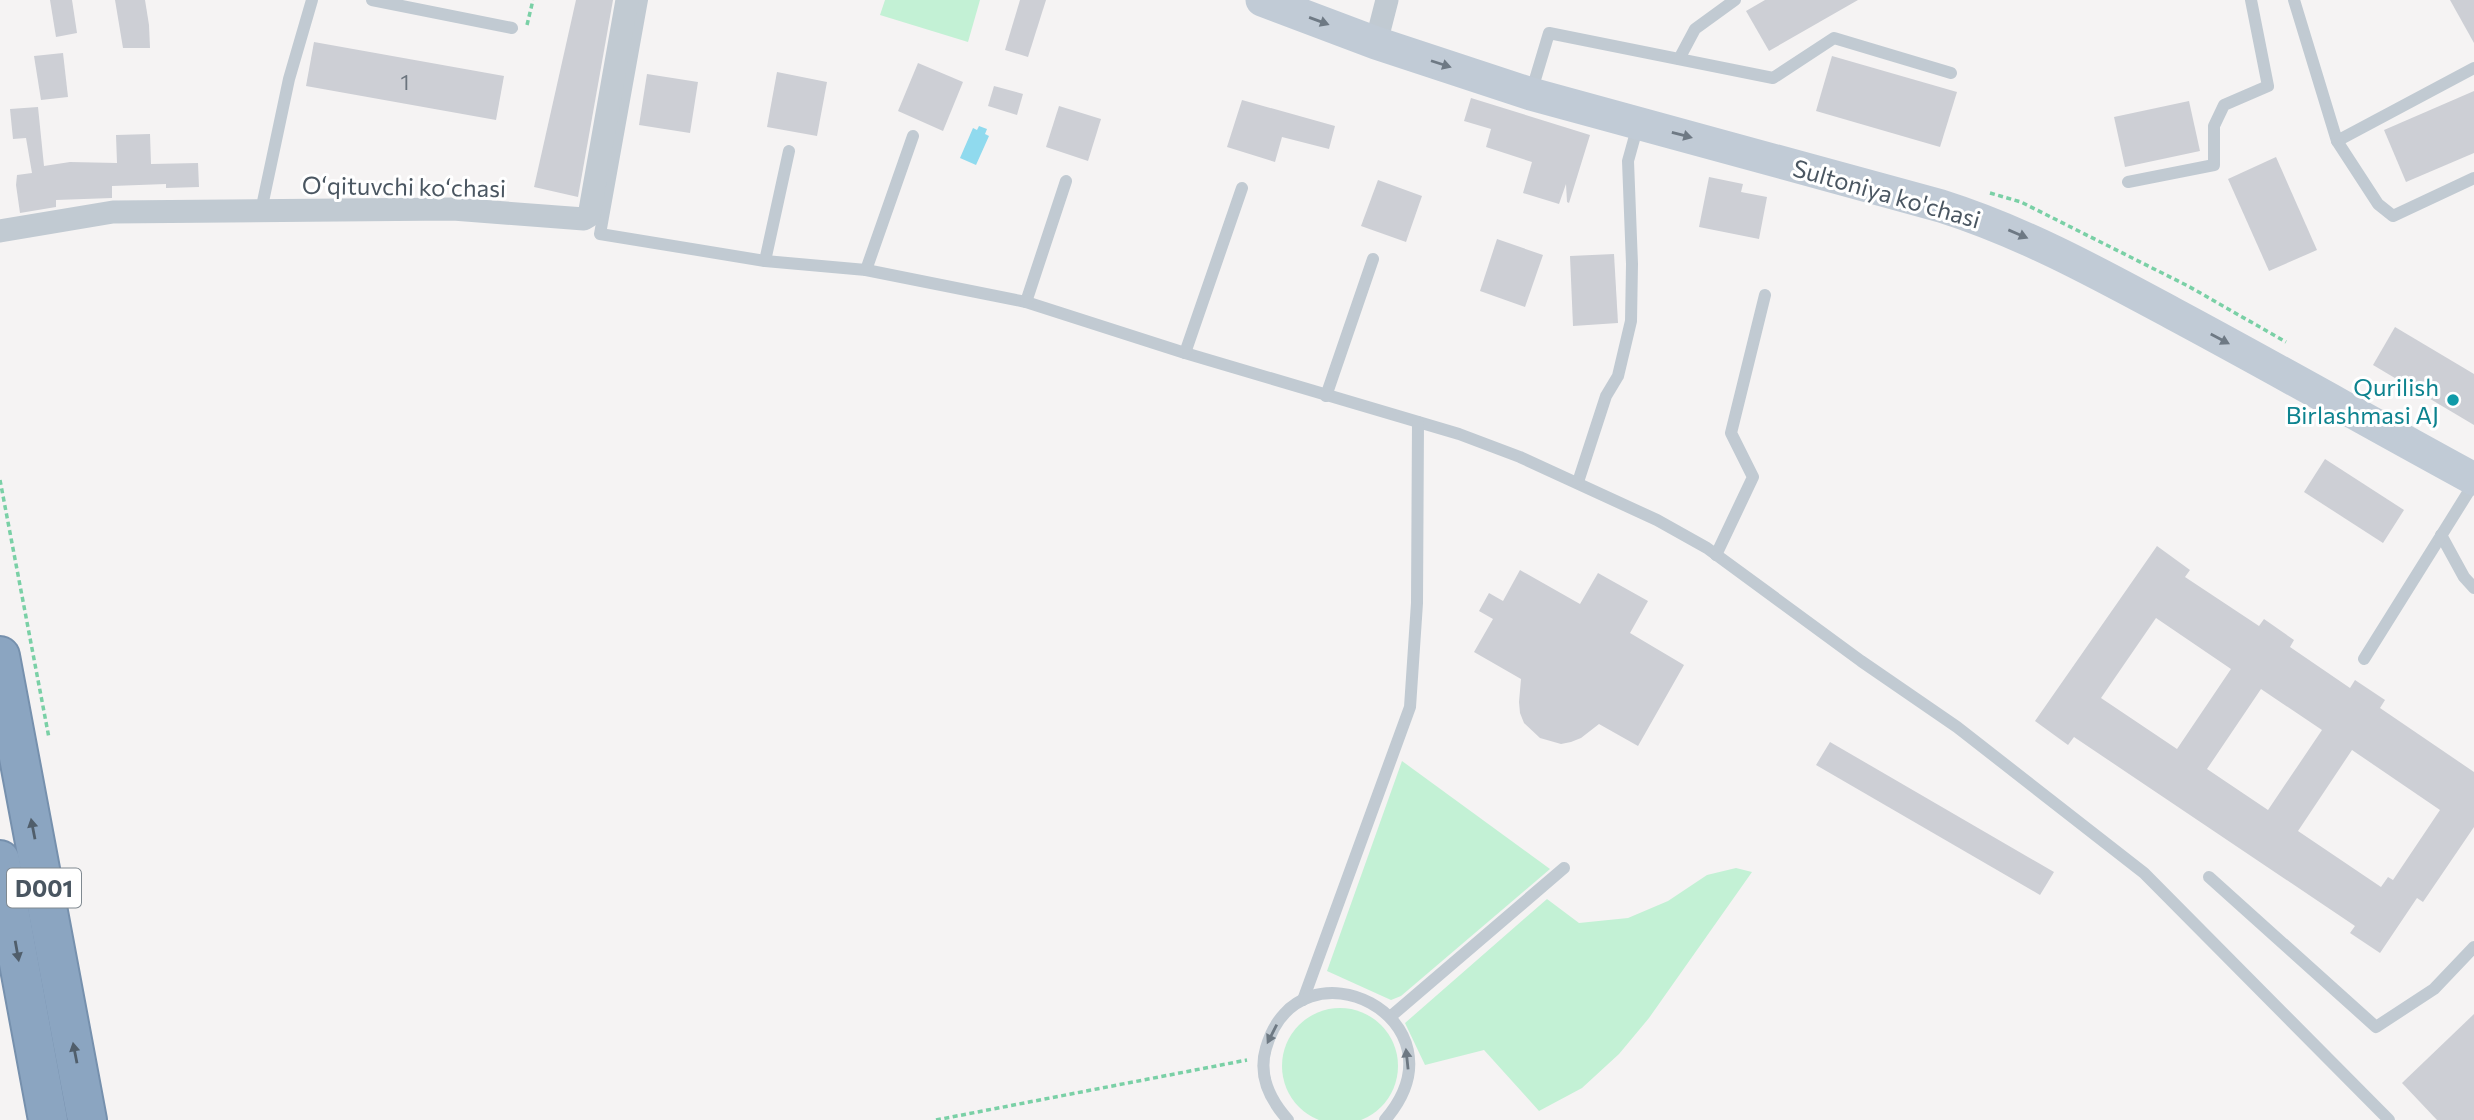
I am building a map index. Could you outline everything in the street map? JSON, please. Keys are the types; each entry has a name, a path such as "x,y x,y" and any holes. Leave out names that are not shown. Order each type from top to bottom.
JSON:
{"highway":[{"name":"D001","path":"0,656 87,1120"},
{"name":"D001","path":"0,860 48,1120"}],"street":[{"name":"Oʻqituvchi koʻchasi","path":"0,231 113,212 453,209 584,219 589,216 627,0"},
{"name":"Sultoniya ko'chasi","path":"1262,0 1376,43 1531,93 1941,206 2029,239 2222,340 2474,481"},
{"path":"1376,43 1387,0"}],"lane":[{"path":"261,211 289,79 312,0"},
{"path":"372,0 512,28"},
{"path":"642,0 600,234 765,261 866,270 1026,302 1185,353 1418,422 1520,457 1657,520 1716,555 1957,727 2144,873 2389,1120"},
{"path":"1679,59 1695,29 1735,0"},
{"path":"2128,182 2214,165 2214,127 2224,105 2268,86 2251,0"},
{"path":"2294,0 2337,141 2378,204 2393,216 2474,178"},
{"path":"1531,93 1549,33 1773,78 1834,38 1951,73"},
{"path":"2337,141 2474,68"},
{"path":"1578,482 1606,396 1618,376 1631,321 1628,161 1638,123"},
{"path":"866,270 913,136"},
{"path":"765,261 789,151"},
{"path":"1026,302 1066,181"},
{"path":"1185,353 1242,188"},
{"path":"1326,396 1373,259"},
{"path":"1716,555 1753,477 1731,433 1765,295"},
{"path":"1303,1000 1410,708 1417,603 1418,422"},
{"path":"2364,659 2474,481"},
{"path":"2441,534 2464,577 2474,588"},
{"path":"1390,1017 1564,868"},
{"path":"2209,877 2376,1027 2434,989 2474,947"},
{"path":"1288,1120 1274,1105 1265,1082 1263,1057 1270,1034 1284,1014 1303,1000 1325,993 1348,993 1370,1001 1390,1017 1402,1034 1409,1058 1408,1082 1398,1104 1385,1120"}],"path":[{"path":"0,480 49,738"},
{"path":"936,1120 1263,1057"}],"green space":[{"path":"885,0 980,0 968,42 880,15"},
{"path":"1402,761 1550,869 1401,996 1391,1000 1327,971"},
{"path":"1736,868 1752,872 1649,1018 1619,1054 1582,1088 1539,1111 1484,1050 1425,1065 1405,1023 1547,899 1579,923 1628,918 1668,901 1707,875"},
{"path":"1340,1008 1362,1012 1381,1025 1394,1044 1398,1066 1394,1088 1381,1107 1362,1120 1340,1124 1318,1120 1299,1107 1286,1088 1282,1066 1286,1044 1299,1025 1318,1012"}],"water":[{"path":"979,126 987,129 985,134 989,136 976,165 960,158 973,128 977,130"}],"building":[{"path":"50,0 72,0 77,33 56,37"},
{"path":"115,0 145,0 150,48 123,48"},
{"path":"576,0 613,0 578,197 534,187"},
{"path":"1020,0 1046,0 1028,57 1005,50"},
{"path":"1765,0 1858,0 1769,51 1746,11"},
{"path":"2450,0 2474,0 2474,43"},
{"path":"314,42 504,76 496,120 306,86"},
{"path":"63,53 68,97 41,100 34,56"},
{"path":"1832,56 1957,92 1940,147 1816,111"},
{"path":"918,63 963,82 943,131 898,111"},
{"path":"777,72 827,82 817,136 767,127"},
{"path":"647,74 698,82 690,133 639,125"},
{"path":"994,86 1023,94 1017,115 988,106"},
{"path":"2474,91 2474,153 2406,182 2384,130"},
{"path":"1471,98 1590,135 1569,203 1566,184 1559,204 1523,193 1532,162 1486,147 1491,129 1464,121"},
{"path":"1242,100 1335,126 1329,149 1282,137 1275,162 1227,147"},
{"path":"2189,101 2200,151 2125,167 2114,117"},
{"path":"1059,106 1101,119 1088,161 1046,147"},
{"path":"38,107 44,166 70,162 117,163 116,135 150,134 151,164 198,163 199,187 166,188 166,184 112,186 112,198 56,200 56,207 20,213 17,175 32,173 26,138 13,139 10,109"},
{"path":"2276,157 2317,250 2269,271 2228,179"},
{"path":"1709,177 1743,184 1741,192 1767,197 1759,239 1699,227"},
{"path":"1378,180 1422,196 1406,242 1361,226"},
{"path":"1497,239 1543,255 1525,307 1480,291"},
{"path":"1614,254 1618,323 1573,326 1570,256"},
{"name":"Qurilish Birlashmasi AJ","path":"2395,327 2474,374 2474,425 2373,365"},
{"path":"2325,459 2404,510 2383,543 2304,492"},
{"path":"2157,546 2190,570 2185,577 2259,626 2264,619 2294,640 2290,647 2350,688 2355,680 2385,700 2380,708 2474,772 2474,827 2423,902 2417,898 2380,953 2350,933 2355,926 2074,737 2068,745 2035,721","holes":["2156,618 2231,669 2177,749 2101,698","2261,689 2322,730 2268,810 2207,769","2352,750 2440,810 2393,880 2388,877 2381,887 2298,831"]},
{"path":"1520,570 1580,604 1598,573 1648,601 1630,633 1684,665 1638,746 1599,724 1571,742 1561,744 1540,738 1524,723 1520,713 1521,679 1474,652 1493,619 1479,611 1489,593 1503,601"},
{"path":"1830,742 2054,872 2040,895 1816,765"},
{"path":"2474,1014 2474,1120 2437,1120 2402,1083"}],"place":[{"name":"Qurilish Birlashmasi AJ","path":"2453,400"}]}
